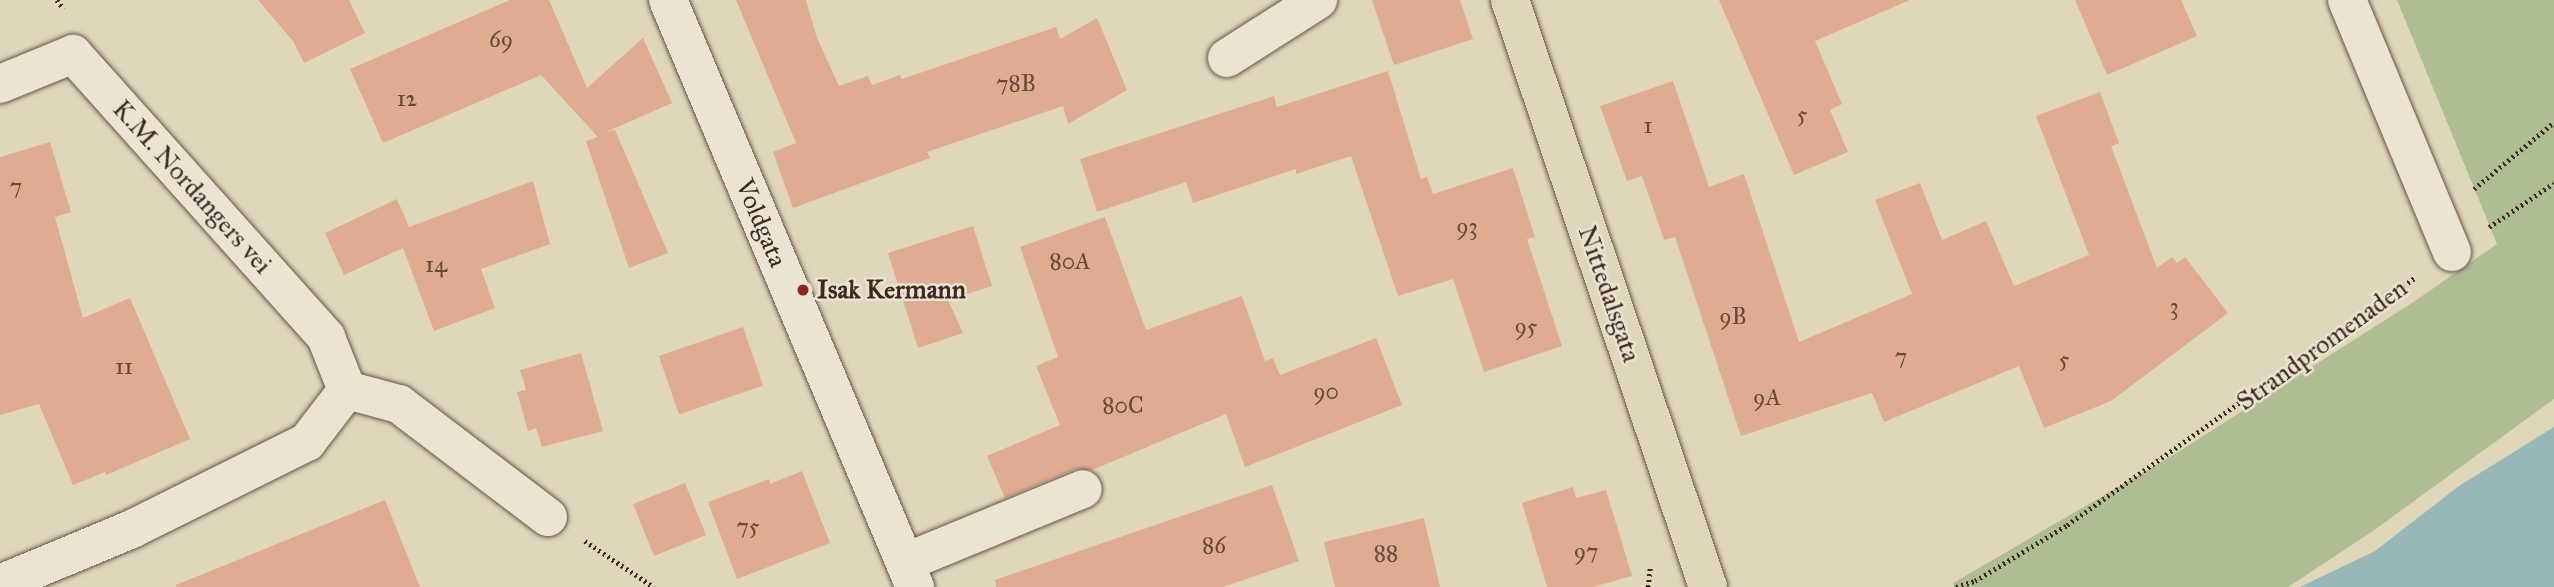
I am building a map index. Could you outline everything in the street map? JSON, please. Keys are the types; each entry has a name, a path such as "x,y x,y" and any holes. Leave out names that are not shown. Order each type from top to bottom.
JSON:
{"main road":[{"name":"Nittedalsgata","path":"1510,0 1708,587"}],"street":[{"name":"Voldgata","path":"668,0 911,574 1083,489"},
{"path":"1227,58 1318,0"},
{"path":"2347,0 2444,235"},
{"name":"K.M. Nordangers vei","path":"0,84 73,54 326,337 347,390"},
{"path":"0,584 132,529 307,442 347,390 399,404 548,517"}],"path":[{"path":"2444,235 2554,122"},
{"path":"2444,235 2554,183"},
{"name":"Strandpromenaden","path":"1956,587 1963,586 2038,545 2100,503 2444,235"},
{"path":"548,517 654,587"}],"green space":[{"path":"2397,0 2554,0 2554,399 2373,531 2288,587 1954,587 1953,583 2175,454 2415,301 2497,244"}],"water":[{"path":"2554,427 2554,587 2300,587 2375,551 2459,486"}],"building":[{"path":"258,0 349,0 365,33 304,63 293,41"},
{"path":"510,0 549,0 587,88 643,38 672,103 606,132 615,130 668,253 629,268 586,141 598,137 541,75 383,143 350,69"},
{"path":"736,0 806,0 817,38 839,86 868,76 872,85 900,75 902,79 1056,27 1060,39 1097,18 1127,90 1068,124 1063,106 927,152 930,158 793,208 773,152 796,143"},
{"path":"1372,0 1460,0 1473,39 1394,65"},
{"path":"1719,0 1910,0 1815,41 1842,104 1830,110 1848,152 1794,175"},
{"path":"2075,0 2181,0 2197,36 2107,75"},
{"path":"1388,71 1421,179 1427,177 1433,194 1513,168 1535,237 1527,239 1562,346 1484,372 1453,279 1398,296 1351,156 1296,174 1296,169 1193,203 1186,182 1097,212 1080,159 1274,96 1277,107"},
{"path":"1673,81 1709,187 1744,174 1799,342 1912,294 1875,200 1920,183 1942,240 1986,221 2014,286 2089,255 2036,116 2100,92 2119,143 2111,146 2157,268 2172,257 2177,263 2185,257 2228,313 2111,401 2044,428 2019,366 1884,422 1872,393 1741,436 1675,237 1664,240 1642,176 1627,181 1600,106"},
{"path":"50,142 71,212 55,217 83,318 130,298 190,439 106,475 105,472 73,485 39,404 0,415 0,157"},
{"path":"533,181 550,244 481,269 495,308 434,331 403,248 344,275 325,233 397,199 409,227"},
{"path":"1105,217 1146,330 1242,296 1265,361 1273,358 1280,375 1376,338 1402,405 1245,467 1226,414 1092,470 1075,469 1005,498 987,456 1060,425 1036,366 1058,357 1020,247"},
{"path":"973,226 992,286 948,300 963,333 918,348 888,253"},
{"path":"743,327 763,386 679,415 659,356"},
{"path":"581,353 603,431 542,447 536,428 528,431 517,392 526,390 520,370"},
{"path":"802,471 830,543 737,579 708,502 769,479 770,484"},
{"path":"685,483 706,535 654,556 633,504"},
{"path":"1272,485 1299,561 1223,587 996,587 995,580"},
{"path":"1573,487 1576,498 1606,490 1632,576 1593,587 1547,587 1522,503"},
{"path":"385,500 420,587 176,587 176,585"},
{"path":"1424,518 1440,587 1335,587 1324,542"}],"place":[{"name":"Isak Kermann","path":"803,290"}]}
